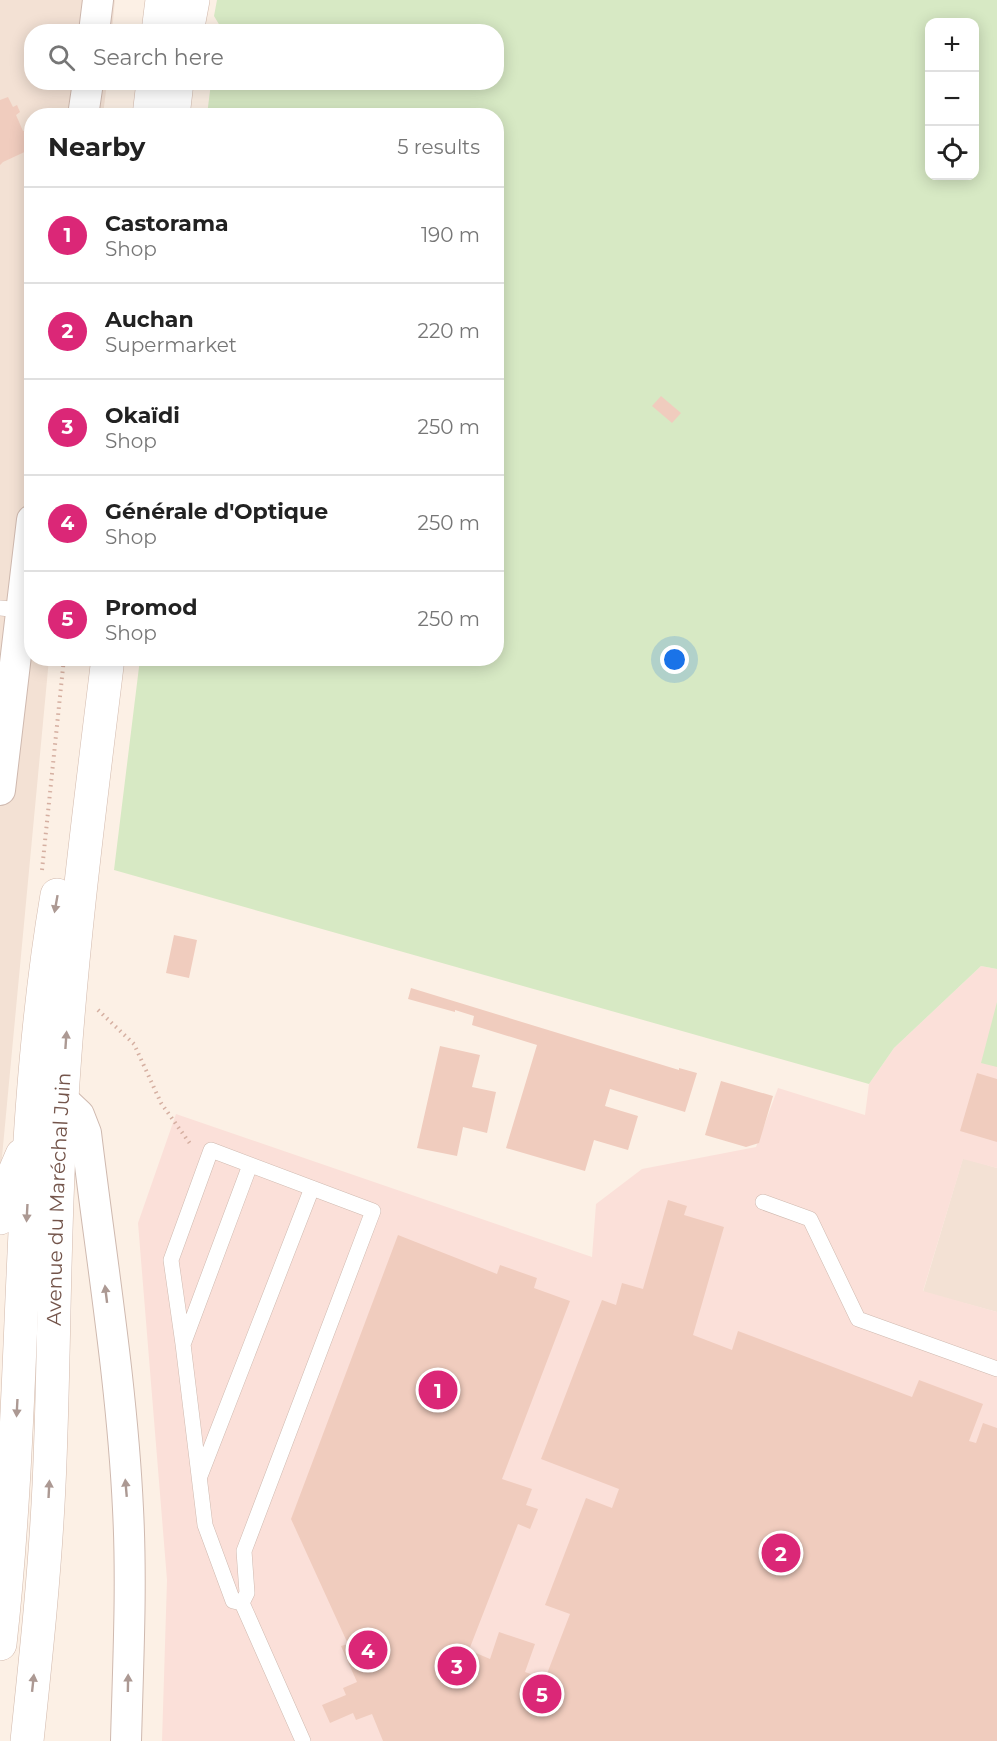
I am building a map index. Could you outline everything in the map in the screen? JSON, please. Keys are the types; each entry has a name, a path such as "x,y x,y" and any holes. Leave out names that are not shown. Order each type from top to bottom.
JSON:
{"main road":[{"path":"159,24 162,0"},
{"path":"189,24 193,0"},
{"path":"150,108 152,90"},
{"path":"174,108 176,90"},
{"name":"Avenue du Maréchal Juin","path":"0,1644 13,1486 31,1134 46,969 70,819 87,666"},
{"name":"Avenue du Maréchal Juin","path":"27,1741 42,1596 49,1485 54,1258 62,1099 74,935 107,666"},
{"path":"0,1218 4,1197 31,1134"}],"street":[{"path":"95,24 98,0"},
{"path":"85,108 87,90"},
{"path":"0,790 10,609 24,552"},
{"path":"62,1099 79,1115 86,1133 120,1410 128,1532 130,1611 126,1741"}],"lane":[{"path":"211,1150 373,1211 244,1551 247,1593 242,1603 233,1601 205,1525 171,1260 211,1150"},
{"path":"183,1344 250,1165"},
{"path":"199,1478 312,1188"},
{"path":"763,1202 810,1219 858,1319 997,1369"},
{"path":"242,1603 303,1741"}],"path":[{"path":"42,870 63,666"},
{"path":"92,1004 134,1044 160,1103 206,1165"}],"shaded area":[{"path":"0,0 115,0 113,24 24,24 24,90 106,90 104,108 24,108 24,666 48,666 0,1178"},
{"path":"981,966 997,969 997,1168 963,1159 923,1291 997,1312 997,1741 162,1741 167,1580 138,1223 176,1114 592,1257 596,1204 642,1169 756,1147 778,1088 865,1115 869,1084 894,1048"},
{"path":"963,1158 997,1168 997,1312 923,1292"}],"green space":[{"path":"217,0 997,0 997,969 981,966 894,1048 869,1084 114,870 139,666 504,666 504,108 208,108 210,90 504,90 504,24 219,24 214,16"},
{"path":"997,1002 997,1067 981,1063"}],"building":[{"path":"8,97 13,107 17,105 20,112 16,115 24,131 24,152 0,165 0,100"},
{"path":"661,396 681,413 672,423 652,406"},
{"path":"174,935 197,940 189,978 166,973"},
{"path":"411,988 679,1070 679,1068 697,1073 685,1112 610,1089 605,1106 638,1116 628,1150 594,1140 585,1171 506,1148 537,1045 472,1025 474,1016 408,999"},
{"path":"440,1046 480,1055 472,1087 496,1092 487,1133 463,1127 457,1156 417,1148"},
{"path":"977,1073 997,1079 997,1142 960,1131"},
{"path":"721,1081 773,1096 759,1143 746,1147 705,1135"},
{"path":"668,1200 687,1206 684,1215 724,1227 693,1335 732,1350 738,1331 912,1397 919,1380 983,1404 969,1441 976,1443 983,1423 997,1428 997,1741 383,1741 372,1714 356,1720 353,1713 330,1723 322,1705 346,1695 343,1688 357,1682 341,1646 348,1644 291,1519 398,1235 497,1274 500,1265 537,1278 534,1288 570,1301 502,1479 532,1489 526,1505 538,1509 530,1529 518,1524 469,1650 490,1659 499,1632 535,1644 525,1672 545,1679 570,1614 545,1605 586,1498 612,1508 619,1489 541,1459 602,1300 616,1305 622,1283 643,1289"}],"place":[{"name":"Castorama","path":"438,1390"},
{"name":"Auchan","path":"781,1553"},
{"name":"Générale d'Optique","path":"368,1650"},
{"name":"Okaïdi","path":"457,1666"},
{"name":"Promod","path":"542,1694"}]}
